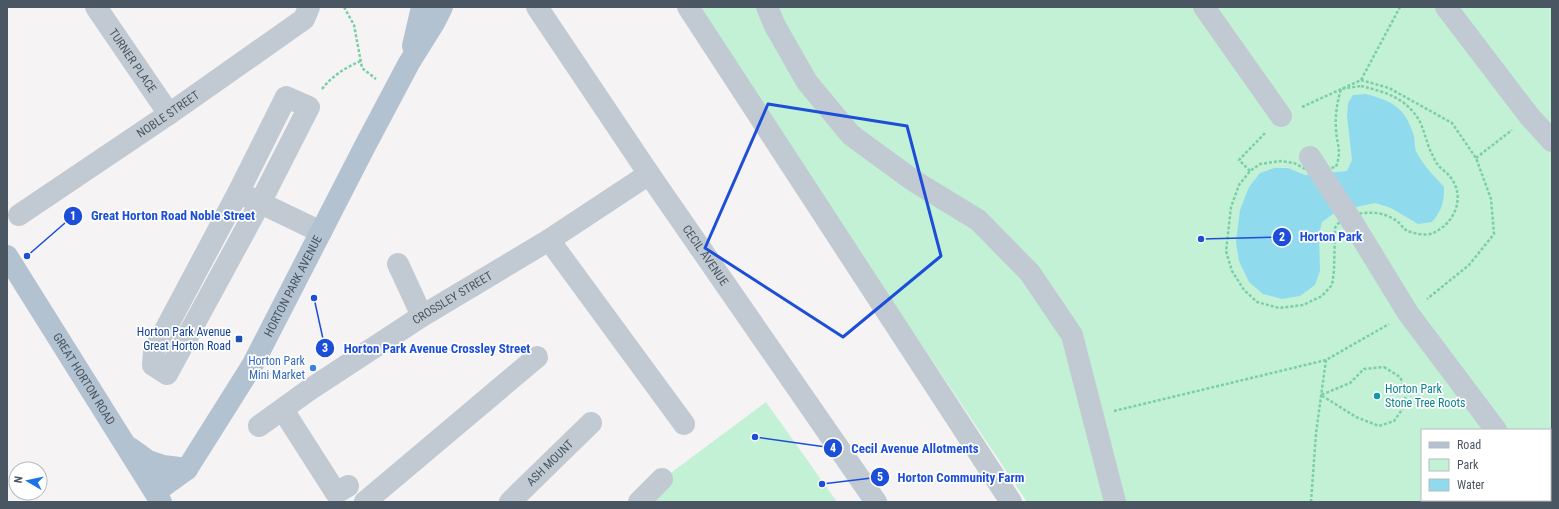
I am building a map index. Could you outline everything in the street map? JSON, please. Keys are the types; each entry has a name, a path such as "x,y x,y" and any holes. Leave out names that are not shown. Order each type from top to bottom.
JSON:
{"main road":[{"name":"HORTON PARK AVENUE","path":"409,63 422,7"},
{"name":"HORTON PARK AVENUE","path":"158,497 187,469 253,364 409,63 434,23 442,7"},
{"name":"GREAT HORTON ROAD","path":"7,256 158,497"},
{"path":"126,445 148,461 163,466 187,469"}],"street":[{"name":"TURNER PLACE","path":"96,7 169,114"},
{"name":"NOBLE STREET","path":"19,215 169,114 304,19 309,7"},
{"name":"CECIL AVENUE","path":"537,7 649,174 876,502"},
{"path":"688,7 1010,502"},
{"path":"767,7 774,26 807,82 851,135 914,181 978,220 1030,274 1072,335 1115,502"},
{"path":"1204,7 1281,116"},
{"path":"1446,7 1530,117 1552,141"},
{"path":"286,96 309,107 260,203 167,374 153,365 154,351 238,193 286,96"},
{"path":"1310,157 1351,220 1408,313 1495,429"},
{"name":"CROSSLEY STREET","path":"259,426 309,390 422,316 549,240 649,174"},
{"path":"238,193 321,232"},
{"path":"549,240 684,424"},
{"path":"398,264 422,316"},
{"path":"364,502 537,357"},
{"path":"283,410 336,493 348,486"},
{"name":"ASH MOUNT","path":"510,502 591,423"},
{"path":"640,502 662,480"}],"path":[{"path":"344,7 354,25 362,68 393,94"},
{"path":"1250,171 1239,160 1281,116 1361,80 1400,7"},
{"path":"309,107 326,83 347,66 361,61"},
{"path":"1092,416 1326,360 1408,313 1469,265 1494,234 1491,199 1476,158 1452,123 1389,88 1361,80"},
{"path":"1476,158 1530,117"},
{"path":"1311,502 1316,433 1326,360"},
{"path":"253,364 297,379 309,390"},
{"path":"1384,367 1400,377 1406,391 1404,407 1394,421 1379,426 1356,417 1321,395 1350,383 1364,369 1384,367"}],"highlighted area":[{"path":"768,104 907,126 941,256 843,337 705,248"}],"green space":[{"path":"695,7 1552,7 1552,502 1027,502"},
{"path":"766,402 837,502 639,502 672,472"}],"water":[{"path":"1366,94 1389,102 1396,106 1405,116 1413,133 1416,151 1428,170 1444,187 1444,198 1438,214 1432,222 1418,224 1391,208 1375,203 1333,214 1322,222 1319,234 1320,271 1315,285 1300,296 1282,299 1263,294 1249,282 1239,261 1236,242 1240,210 1249,187 1260,173 1274,168 1288,168 1305,175 1347,171 1352,160 1347,116 1348,103 1353,95"}],"place":[{"name":"Horton Park","path":"1201,239"},
{"name":"Great Horton Road Noble Street","path":"27,256"},
{"name":"Horton Park Avenue Crossley Street","path":"314,298"},
{"name":"Horton Park Avenue Great Horton Road","path":"239,339"},
{"name":"Horton Park Mini Market","path":"313,368"},
{"name":"Horton Park Stone Tree Roots","path":"1377,396"},
{"name":"Cecil Avenue Allotments","path":"755,437"},
{"name":"Horton Community Farm","path":"822,484"}]}
